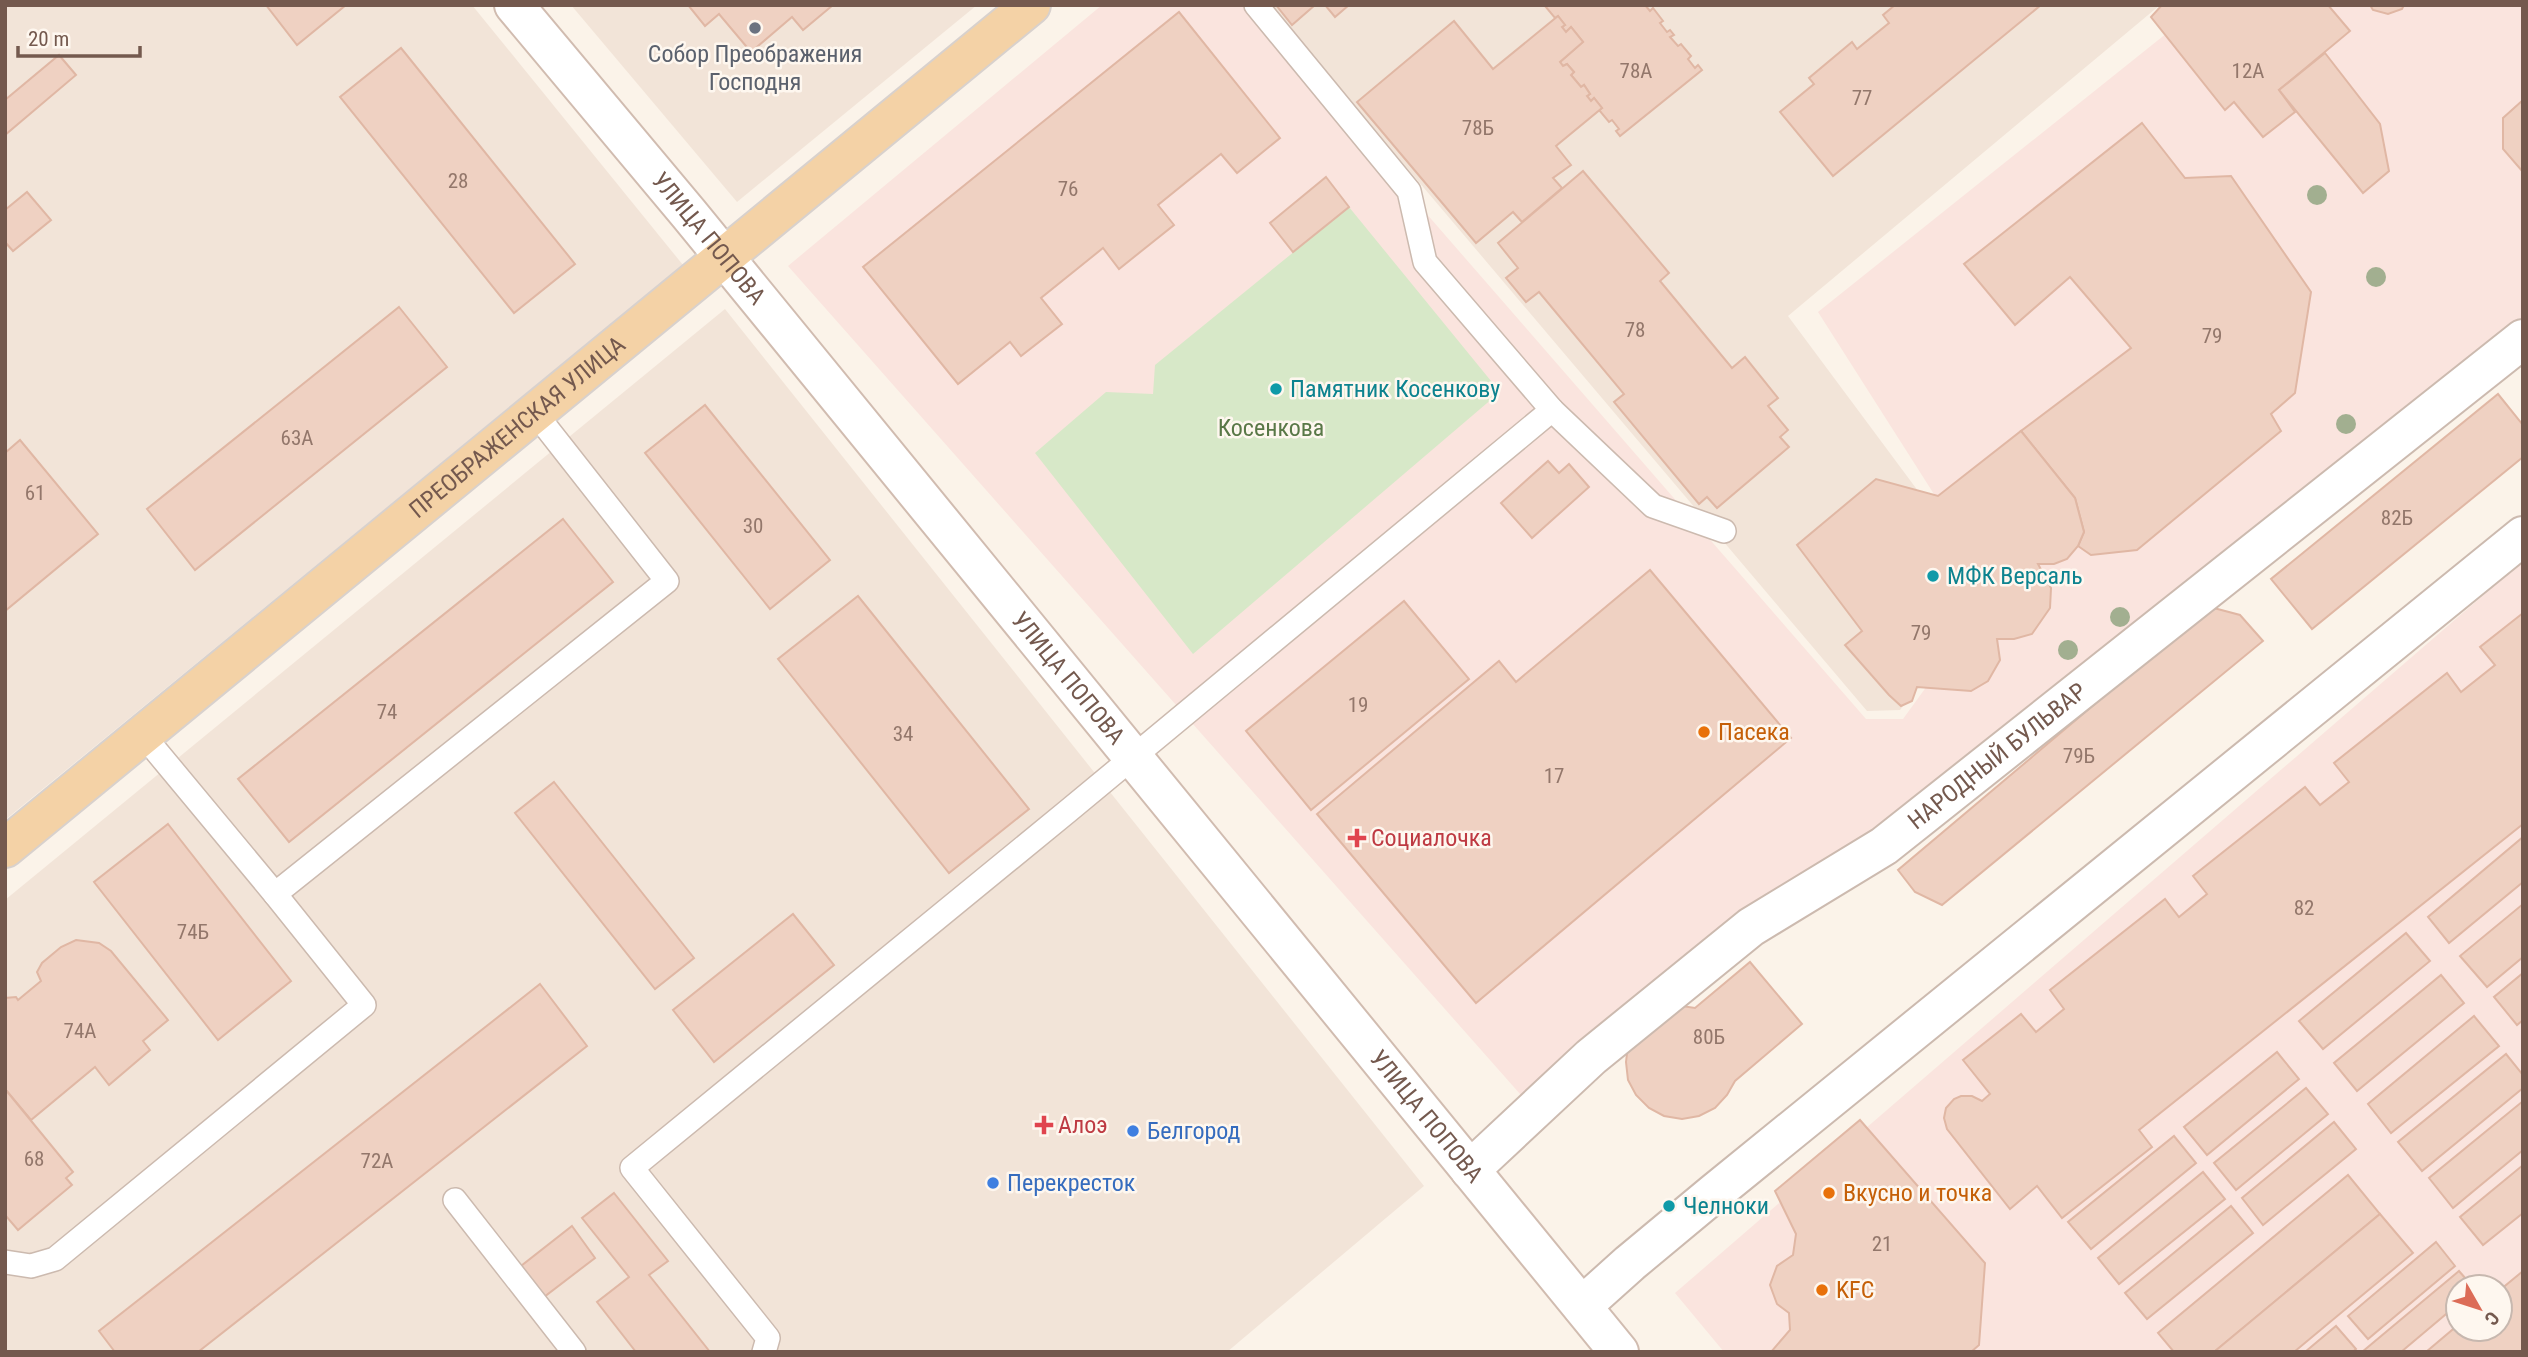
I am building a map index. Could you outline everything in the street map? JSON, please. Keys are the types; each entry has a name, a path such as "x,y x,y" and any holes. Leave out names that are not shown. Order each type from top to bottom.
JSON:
{"main road":[{"name":"ПРЕОБРАЖЕНСКАЯ УЛИЦА","path":"5,848 1031,5"}],"street":[{"name":"УЛИЦА ПОПОВА","path":"514,5 1619,1352"},
{"name":"НАРОДНЫЙ БУЛЬВАР","path":"1470,1170 1591,1057 1751,927 1884,846 2523,339"},
{"path":"1582,1307 1703,1203 2523,537"}],"lane":[{"path":"1256,5 1409,191 1426,262 1552,410 1653,506 1724,531"},
{"path":"764,1352 768,1338 632,1168 1133,758 1552,410"},
{"path":"275,894 667,581 535,413"},
{"path":"5,1262 31,1266 55,1259 364,1006 143,736"},
{"path":"455,1200 574,1352"}],"shaded area":[{"path":"5,5 472,5 683,265 5,820"},
{"path":"571,5 977,5 737,202"},
{"path":"1102,5 1245,5 1866,719 1903,719 1974,621 1960,535 1818,312 2202,5 2523,5 2523,321 1543,1120 788,266"},
{"path":"1269,5 2160,5 1788,316 1953,538 1966,622 1900,710 1867,711"},
{"path":"725,309 1424,1186 1227,1352 5,1352 5,900"},
{"path":"2523,561 2523,1352 1724,1352 1675,1293"}],"green space":[{"name":"Косенкова","path":"1349,207 1500,392 1193,654 1035,453 1106,392 1153,394 1155,365"}],"building":[{"path":"266,5 346,5 297,45"},
{"name":"Собор Преображения Господня","path":"688,5 833,5 803,30 792,17 751,52 719,14 705,26"},
{"path":"1276,5 1315,5 1292,25"},
{"path":"1325,5 1349,5 1335,17"},
{"path":"1645,5 1650,11 1653,8 1667,32 1670,30 1674,35 1670,37 1678,46 1681,44 1691,56 1688,59 1695,68 1698,65 1702,70 1620,136 1616,131 1619,129 1599,110 1602,108 1594,98 1591,101 1587,96 1590,94 1584,85 1581,87 1571,75 1574,72 1567,64 1563,66 1560,62 1583,42 1571,27 1566,32 1562,27 1565,25 1558,16 1555,18 1545,6"},
{"path":"1895,5 2041,5 1833,176 1780,112 1814,84 1809,78 1852,42 1857,49 1889,23 1883,15"},
{"path":"2162,5 2328,5 2350,31 2279,90 2295,112 2263,137 2234,102 2225,110 2151,17"},
{"path":"2370,5 2404,5 2402,9 2388,14 2373,10"},
{"path":"1179,12 1280,138 1237,173 1221,154 1158,205 1174,225 1119,269 1103,248 1041,298 1062,324 1021,356 1010,342 958,384 863,267"},
{"path":"1558,16 1565,25 1562,27 1566,32 1571,27 1583,42 1560,62 1563,66 1567,64 1574,72 1571,75 1581,87 1584,85 1590,94 1587,96 1591,101 1594,98 1602,108 1556,146 1571,165 1553,178 1562,188 1522,222 1513,212 1476,243 1357,102 1454,21 1493,69"},
{"path":"401,48 575,264 514,313 340,97"},
{"path":"2325,53 2380,124 2389,171 2363,193 2279,90"},
{"path":"59,55 76,75 5,135 5,100"},
{"path":"2523,100 2523,172 2503,149 2503,118"},
{"path":"2142,123 2185,178 2231,176 2311,292 2295,393 2271,414 2281,431 2137,550 2091,555 2078,546 2084,532 2075,498 2021,431 2131,348 2070,277 2015,325 1964,264"},
{"path":"1583,171 1669,273 1660,281 1732,368 1745,357 1778,398 1768,406 1788,430 1780,437 1789,447 1717,508 1707,497 1699,504 1614,402 1624,394 1539,292 1526,302 1506,278 1518,268 1498,243"},
{"path":"1326,177 1349,207 1293,252 1270,223"},
{"path":"27,192 51,220 13,251 5,242 5,210"},
{"path":"399,307 447,367 195,570 147,509"},
{"path":"2498,394 2523,425 2523,457 2312,629 2271,579"},
{"path":"705,405 830,560 770,609 645,453"},
{"name":"МФК Версаль","path":"2021,431 2075,498 2084,532 2078,546 2067,559 2054,564 2038,564 2051,588 2050,608 2032,634 2014,639 1997,639 2000,660 1988,681 1971,691 1917,687 1912,701 1901,706 1845,645 1862,631 1797,545 1876,479 1938,496"},
{"path":"20,440 98,534 5,611 5,453"},
{"path":"1548,461 1559,473 1569,464 1589,487 1532,538 1501,503"},
{"path":"563,519 613,582 289,842 238,779"},
{"path":"1650,570 1791,738 1476,1003 1317,814 1499,661 1516,682"},
{"path":"858,596 1029,809 949,873 778,659"},
{"path":"1404,601 1469,679 1311,810 1246,731"},
{"path":"2210,607 2240,615 2263,641 1942,905 1915,892 1898,870"},
{"path":"2523,613 2523,824 2139,1130 2152,1147 2062,1218 2037,1186 2010,1209 1947,1129 1944,1118 1946,1108 1954,1099 1972,1096 1982,1101 1990,1094 1963,1060 2021,1014 2036,1032 2064,1009 2050,990 2165,899 2179,917 2207,894 2193,876 2305,787 2320,805 2349,782 2334,763 2447,673 2461,692 2495,665 2480,647"},
{"path":"554,782 694,958 655,989 515,813"},
{"path":"168,824 291,981 218,1040 94,882"},
{"path":"2523,837 2523,882 2449,943 2428,917"},
{"path":"2523,904 2523,957 2487,987 2460,956"},
{"path":"793,914 834,965 714,1062 673,1010"},
{"path":"2406,933 2430,961 2323,1049 2299,1021"},
{"path":"76,940 99,943 111,951 168,1020 143,1041 150,1050 109,1085 95,1067 31,1120 5,1089 5,998 16,997 18,1000 41,981 37,972 42,963 61,947"},
{"path":"1750,962 1802,1024 1735,1081 1715,1108 1699,1116 1682,1119 1664,1116 1649,1108 1636,1095 1628,1080 1628,1045 1682,1006 1695,1008"},
{"path":"2523,973 2523,1020 2517,1025 2494,997"},
{"path":"2441,975 2464,1003 2357,1091 2334,1063"},
{"path":"540,984 587,1046 198,1352 115,1352 99,1331"},
{"path":"2474,1016 2499,1046 2391,1133 2368,1104"},
{"path":"2277,1052 2299,1079 2207,1155 2184,1127"},
{"path":"2506,1054 2523,1075 2523,1088 2422,1171 2398,1142"},
{"path":"2306,1088 2328,1114 2236,1190 2214,1163"},
{"path":"5,1089 73,1172 66,1178 72,1185 18,1230 5,1215"},
{"path":"2523,1101 2523,1150 2453,1208 2429,1178"},
{"path":"1860,1120 1985,1263 1979,1345 1971,1352 1771,1352 1790,1330 1789,1313 1777,1304 1770,1285 1777,1266 1793,1255 1796,1234 1775,1191"},
{"path":"2334,1122 2356,1149 2263,1225 2242,1198"},
{"path":"2174,1136 2196,1163 2091,1249 2068,1222"},
{"path":"2523,1165 2523,1213 2483,1245 2460,1217"},
{"path":"2203,1172 2225,1199 2119,1284 2098,1258"},
{"path":"2348,1175 2380,1214 2214,1352 2174,1352 2158,1333"},
{"path":"614,1193 668,1261 649,1275 710,1352 636,1352 597,1302 629,1277 582,1218"},
{"path":"2231,1206 2253,1233 2147,1319 2125,1293"},
{"path":"2380,1214 2413,1253 2294,1352 2214,1352"},
{"path":"572,1226 595,1258 544,1297 521,1266"},
{"path":"2436,1242 2455,1266 2368,1339 2348,1316"},
{"path":"2523,1271 2523,1352 2426,1352 2444,1337 2444,1343 2514,1343 2514,1278"},
{"path":"2444,1284 2444,1316 2401,1352 2362,1352"},
{"path":"2336,1326 2356,1349 2353,1352 2305,1352"}],"place":[{"name":"Собор Преображения Господня","path":"755,28"},
{"name":"Памятник Косенкову","path":"1276,389"},
{"name":"МФК Версаль","path":"1933,576"},
{"name":"Пасека","path":"1704,732"},
{"name":"Социалочка","path":"1357,838"},
{"name":"Алоэ","path":"1044,1125"},
{"name":"Белгород","path":"1133,1131"},
{"name":"Перекресток","path":"993,1183"},
{"name":"Вкусно и точка","path":"1829,1193"},
{"name":"Челноки","path":"1669,1206"},
{"name":"KFC","path":"1822,1290"}]}
